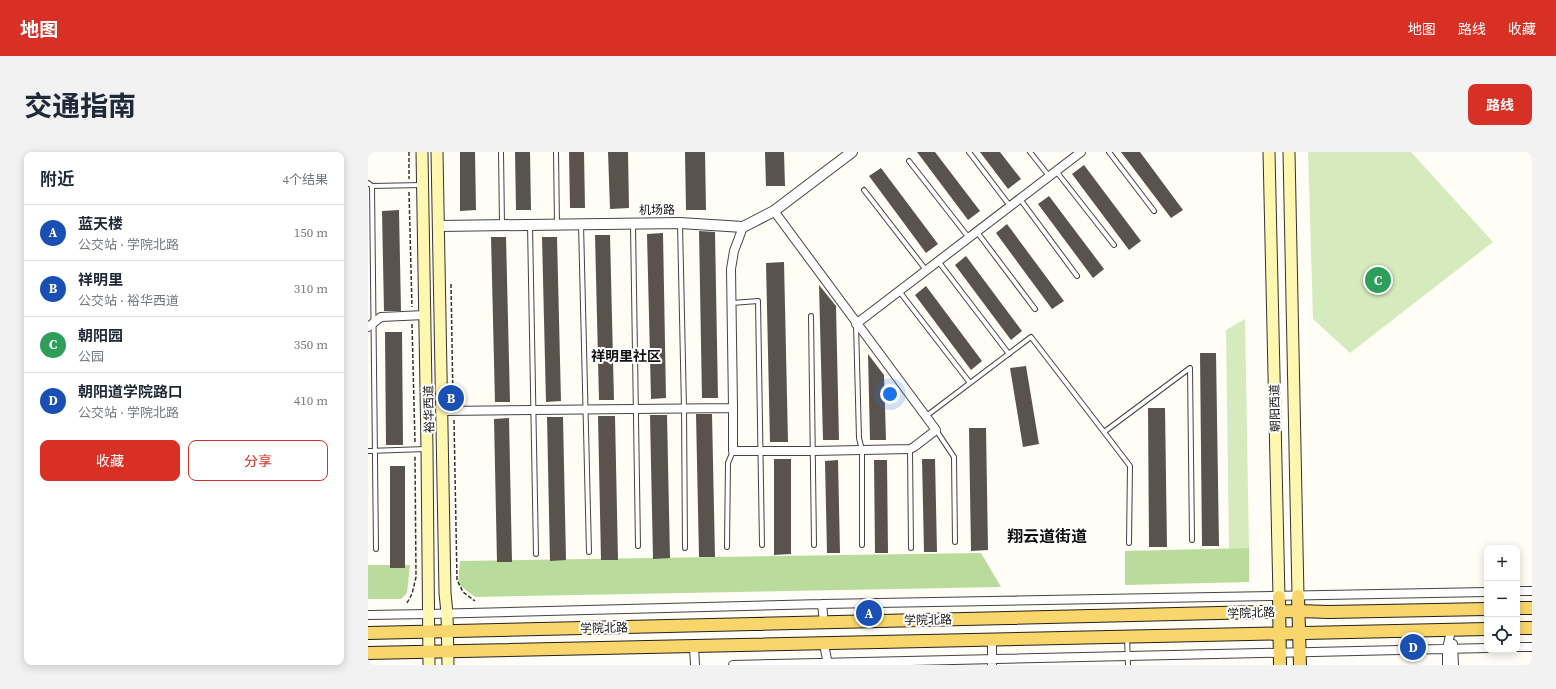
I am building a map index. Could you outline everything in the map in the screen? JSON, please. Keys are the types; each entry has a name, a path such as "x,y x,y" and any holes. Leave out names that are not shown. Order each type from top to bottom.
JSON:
{"main road":[{"name":"裕华西道","path":"422,152 429,665"},
{"name":"裕华西道","path":"437,152 445,593 448,632 448,665"},
{"name":"朝阳西道","path":"1269,152 1280,665"},
{"name":"朝阳西道","path":"1289,152 1300,665"},
{"path":"424,315 440,315"},
{"path":"1520,608 1532,608"},
{"name":"学院北路","path":"368,633 1299,611 1328,612 1484,609"},
{"path":"824,623 824,644"},
{"path":"1520,628 1532,628"},
{"name":"学院北路","path":"368,653 694,647 1280,632 1299,633 1484,629"}],"street":[{"path":"774,211 856,324 936,430 910,449 733,451 731,269 734,251 743,227 774,211 852,152"},
{"path":"856,324 1081,152"},
{"name":"机场路","path":"439,226 680,223 743,227"},
{"path":"371,325 381,317 424,315"},
{"path":"442,411 733,408"},
{"path":"1520,592 1532,591"},
{"path":"368,614 1484,592"},
{"path":"822,604 824,623"},
{"path":"1447,665 1451,630"},
{"path":"992,640 992,662"},
{"path":"824,644 828,664"},
{"path":"694,647 695,665"},
{"path":"1520,647 1532,647"},
{"path":"733,665 992,662 1128,655 1484,648"},
{"path":"1450,649 1454,665"}],"lane":[{"path":"501,152 502,225"},
{"path":"556,152 557,224"},
{"path":"969,152 1010,206"},
{"path":"1030,152 1049,176"},
{"path":"1109,152 1154,210"},
{"path":"909,161 969,238"},
{"path":"1056,171 1114,245"},
{"path":"376,550 375,450 371,325 370,184 423,184"},
{"path":"864,190 926,271"},
{"path":"1020,199 1077,276"},
{"path":"633,223 638,546"},
{"path":"680,223 685,548"},
{"path":"581,224 589,552"},
{"path":"530,225 536,554"},
{"path":"977,232 1035,309"},
{"path":"938,262 1009,354"},
{"path":"900,291 970,383"},
{"path":"732,303 758,301 762,545"},
{"path":"811,316 814,545"},
{"path":"856,324 859,438 862,450 862,545"},
{"path":"925,417 1031,337 1130,466 1130,543"},
{"path":"1104,432 1190,368 1192,540"},
{"path":"936,430 954,457 955,542"},
{"path":"368,451 427,449"},
{"path":"910,449 911,548"},
{"path":"727,547 728,463 733,451"},
{"path":"1127,637 1128,665"}],"path":[{"path":"407,603 412,594 416,577 409,152"},
{"path":"450,279 458,580 463,592 475,601"}],"green space":[{"path":"1308,152 1411,152 1493,242 1350,353 1313,319"},
{"path":"1245,319 1249,548 1229,549 1226,330"},
{"path":"1249,548 1249,582 1125,585 1125,551"},
{"path":"981,553 1001,587 475,597 458,584 460,561"},
{"path":"368,565 410,565 407,593 401,599 368,599"}],"building":[{"path":"460,152 475,152 476,210 460,211"},
{"path":"515,152 530,152 531,210 516,210"},
{"path":"569,152 584,152 585,208 570,208"},
{"path":"608,152 628,152 629,208 610,209"},
{"path":"685,152 705,152 706,210 686,210"},
{"path":"765,152 784,152 785,186 766,186"},
{"path":"917,152 935,152 980,211 968,220"},
{"path":"980,152 1000,152 1021,179 1008,189"},
{"path":"1121,152 1140,152 1183,210 1171,218"},
{"path":"1084,165 1141,241 1129,250 1072,174"},
{"path":"881,168 938,244 926,253 869,176"},
{"path":"1049,196 1104,269 1093,278 1038,204"},
{"path":"399,210 401,311 384,311 382,211"},
{"path":"1007,224 1064,301 1052,309 996,233"},
{"path":"699,231 715,232 718,398 702,398"},
{"path":"663,233 666,398 651,399 647,234"},
{"path":"595,235 610,235 614,400 599,400"},
{"path":"491,237 506,237 510,402 495,402"},
{"path":"542,237 557,237 561,401 546,402"},
{"path":"966,256 1022,331 1011,340 955,265"},
{"path":"784,262 788,442 770,442 766,263"},
{"path":"819,285 836,306 839,440 823,440"},
{"path":"926,286 982,361 971,370 915,295"},
{"path":"385,332 402,332 403,445 386,445"},
{"path":"1200,353 1216,353 1219,546 1202,546"},
{"path":"868,354 884,375 886,440 870,440"},
{"path":"1026,366 1039,444 1023,447 1010,368"},
{"path":"1148,408 1165,408 1167,547 1149,547"},
{"path":"696,414 712,414 715,557 699,557"},
{"path":"650,415 667,415 670,558 653,559"},
{"path":"598,416 615,416 618,560 601,560"},
{"path":"547,417 563,417 566,560 550,561"},
{"path":"509,418 512,562 497,562 494,419"},
{"path":"969,428 986,428 988,550 971,551"},
{"path":"774,459 791,459 791,554 774,555"},
{"path":"922,459 935,459 937,552 924,552"},
{"path":"838,460 840,553 827,553 825,461"},
{"path":"874,460 887,460 888,553 875,553"},
{"path":"390,466 405,466 405,568 390,568"}],"place":[{"name":"朝阳园","path":"1378,280"},
{"name":"祥明里","path":"451,398"},
{"name":"蓝天楼","path":"869,613"},
{"name":"朝阳道学院路口","path":"1413,647"}],"district":[{"name":"祥明里社区","path":"626,356"},
{"name":"翔云道街道","path":"1047,536"}]}
